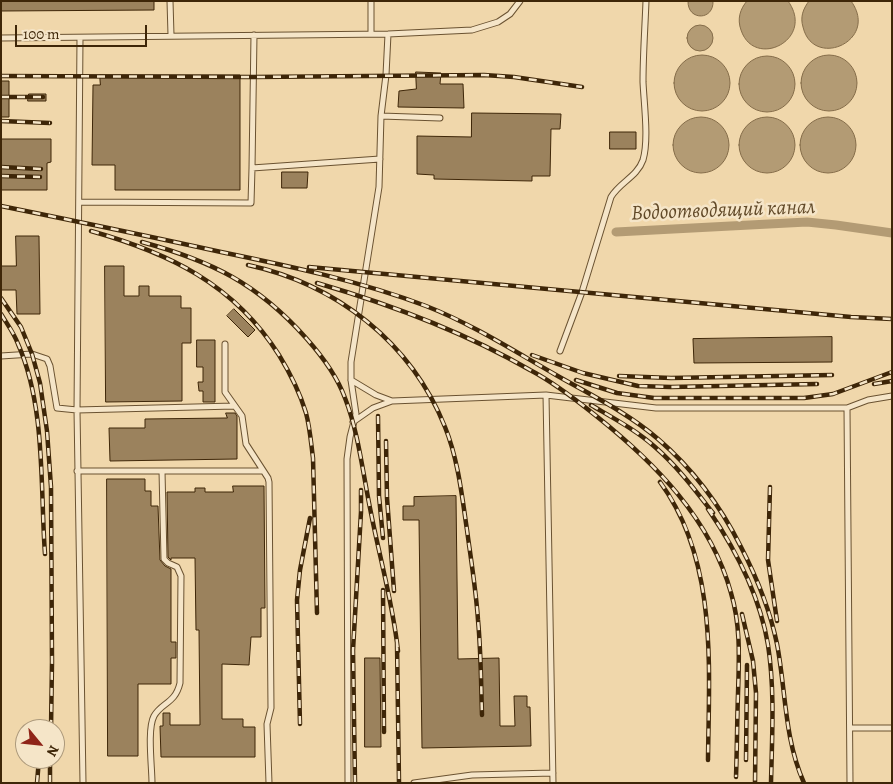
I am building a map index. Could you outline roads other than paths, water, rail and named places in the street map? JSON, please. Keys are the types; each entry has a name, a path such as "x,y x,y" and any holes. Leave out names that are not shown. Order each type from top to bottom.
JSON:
{"lane":[{"path":"170,1 171,35"},
{"path":"371,1 371,33"},
{"path":"1,38 388,34 472,30 498,22 510,14 520,1"},
{"path":"560,351 582,292 612,198 618,188 635,176 643,160 645,143 643,67 646,1"},
{"path":"348,783 348,458 356,410 351,362 379,187 381,116 388,34"},
{"path":"79,202 251,203 254,35"},
{"path":"80,38 77,471 83,783"},
{"path":"381,116 440,118"},
{"path":"252,168 380,159"},
{"path":"225,344 225,392 244,421 246,444 269,482 272,708 267,724 269,783"},
{"path":"1,356 32,354 47,359 50,366 57,408 77,410 234,406"},
{"path":"352,380 376,395 392,401"},
{"path":"353,422 373,408 392,401 546,395 656,408 847,408 868,400 892,396"},
{"path":"546,395 553,783"},
{"path":"847,408 850,783"},
{"path":"77,471 262,471"},
{"path":"152,783 152,722 156,713 175,696 180,683 181,576 177,567 164,559 162,471"},
{"path":"851,728 892,728"},
{"path":"414,783 472,776 553,773"}],"waterway":[{"name":"Водоотводящий канал","path":"616,232 807,222 892,233"}],"railway":[{"path":"1,76 253,77 484,75 514,77 582,87"},
{"path":"1,97 43,97"},
{"path":"1,121 50,123"},
{"path":"1,167 41,169"},
{"path":"1,176 40,177"},
{"path":"1,206 298,269 401,297 443,313 476,329 634,421 671,450 694,475 724,517 752,570 767,607 774,631 789,732 797,766 804,783"},
{"path":"91,231 120,240 173,261 220,290 242,309 261,330 279,355 304,406 310,436 313,458 317,613"},
{"path":"142,242 190,257 251,288 288,319 312,345 333,374 345,398 357,440 390,599 398,651"},
{"path":"248,265 280,274 311,286 340,302 367,321 391,343 412,368 430,396 449,439 461,491 477,609 482,715"},
{"path":"309,267 851,317 892,319"},
{"path":"317,283 371,300 453,331 539,375 572,397 617,433 659,472 678,494 710,541 722,566 734,605 738,630 739,656 736,777"},
{"path":"1,298 21,327 32,354 40,383 47,431 51,487 51,719"},
{"path":"1,314 18,344 27,368 38,420 45,554"},
{"path":"532,355 583,373 638,386 817,384"},
{"path":"576,380 617,393 654,398 804,398 833,394 892,372"},
{"path":"619,376 671,378 832,375"},
{"path":"874,384 892,381"},
{"path":"591,405 632,430 663,454 693,487 713,513"},
{"path":"378,416 379,496 383,538"},
{"path":"386,441 387,498 394,591"},
{"path":"660,482 679,513 692,546 701,580 709,652 708,760"},
{"path":"770,487 768,560 777,621"},
{"path":"355,783 353,650 361,490"},
{"path":"708,509 737,557 753,591 764,627 772,679 771,783"},
{"path":"300,724 297,600 300,570 310,518"},
{"path":"383,590 384,732"},
{"path":"742,614 753,661 756,693 755,783"},
{"path":"397,643 399,783"},
{"path":"746,760 747,665"},
{"path":"37,783 38,769"},
{"path":"50,769 50,783"}]}
